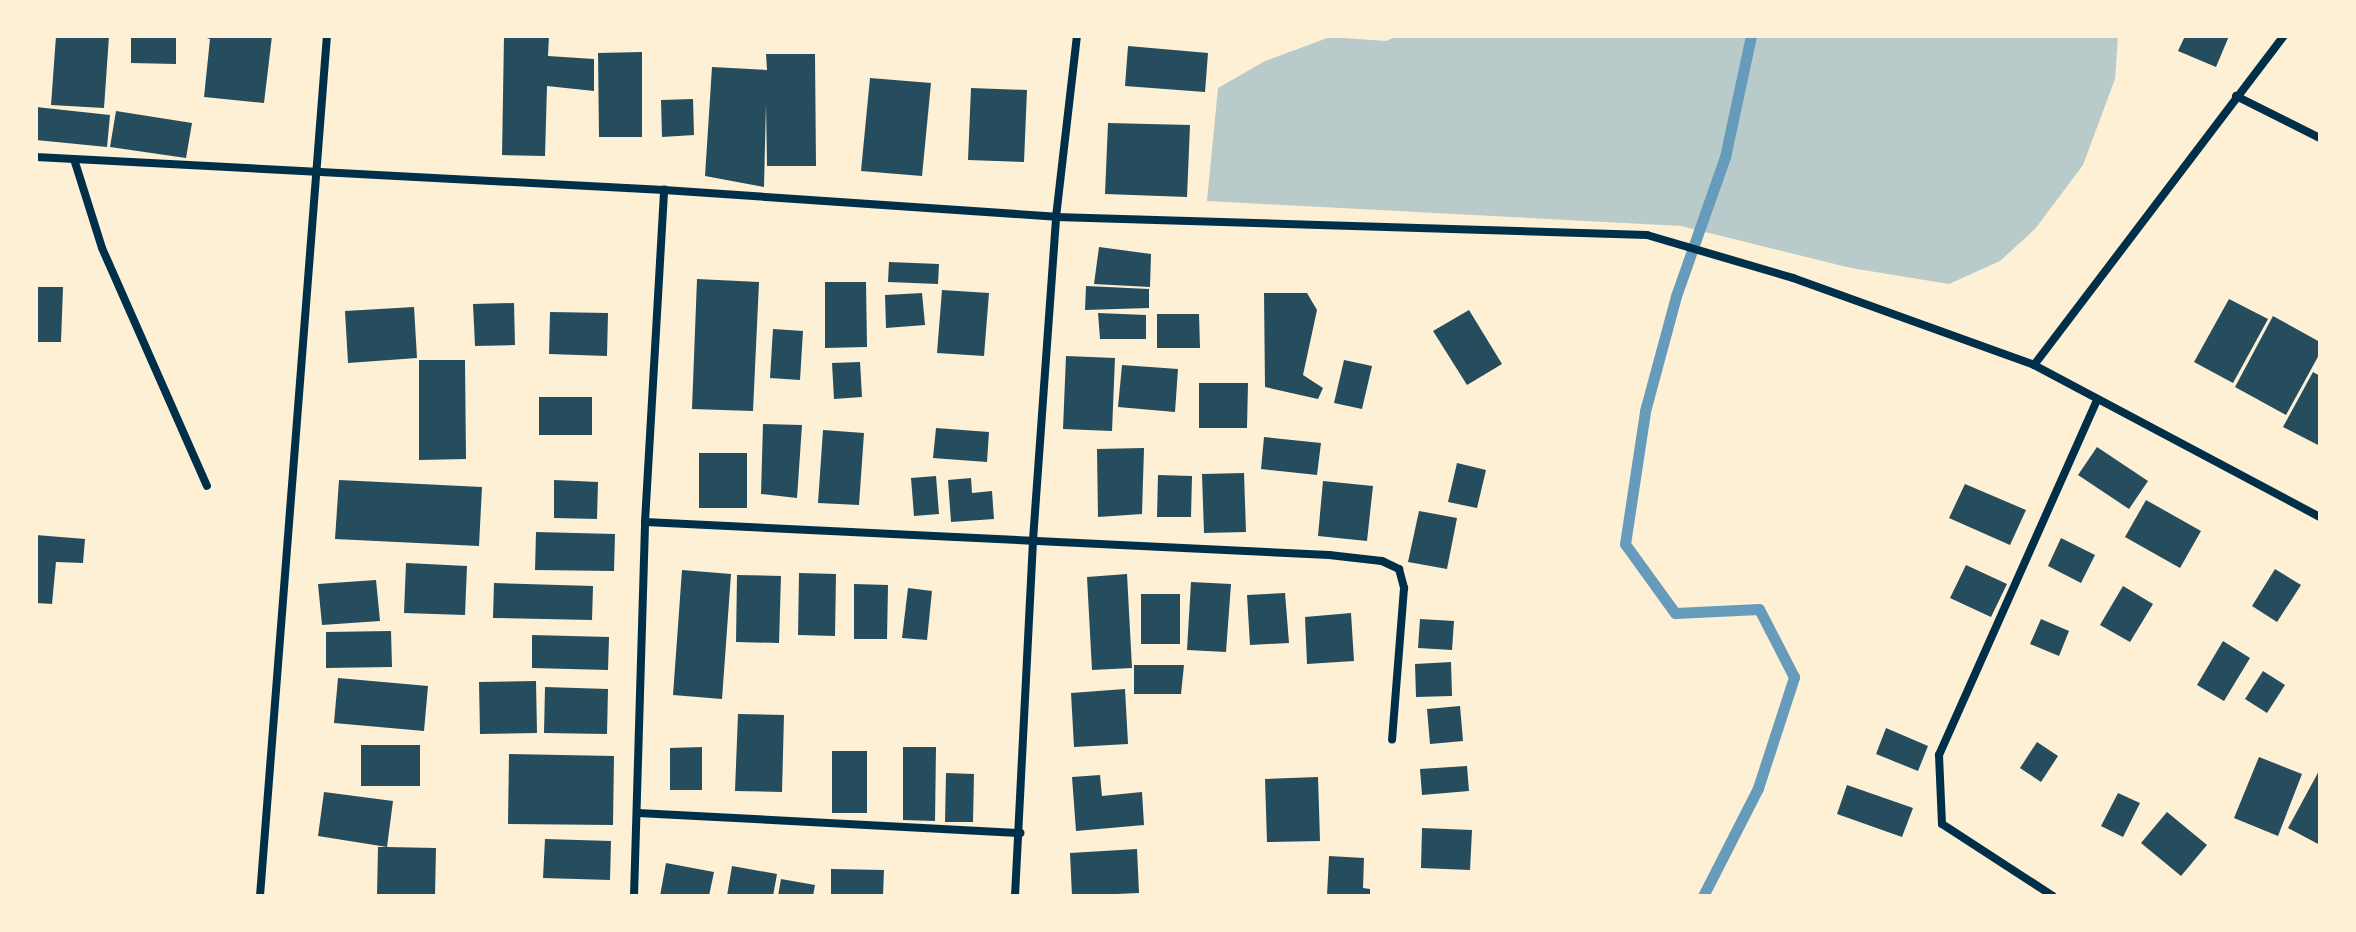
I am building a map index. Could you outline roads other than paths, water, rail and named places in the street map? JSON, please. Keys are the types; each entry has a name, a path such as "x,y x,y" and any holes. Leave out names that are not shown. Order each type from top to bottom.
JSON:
{"street":[{"path":"260,896 327,36"},
{"path":"1015,896 1033,540 1056,217 1077,36"},
{"path":"2034,365 2284,36"},
{"path":"2236,96 2320,138"},
{"path":"36,157 664,190 1056,217 1647,235 1793,278 2034,365 2320,517"},
{"path":"74,159 102,248 207,486"},
{"path":"634,896 645,522 664,190"},
{"path":"2053,896 1942,824 1939,755 2097,400"},
{"path":"645,522 1329,555 1382,561 1399,569 1404,588 1392,740"},
{"path":"638,813 1020,833"}],"waterway":[{"path":"1703,896 1758,788 1794,677 1759,609 1675,613 1625,544 1645,411 1676,296 1725,157 1751,36"}]}
